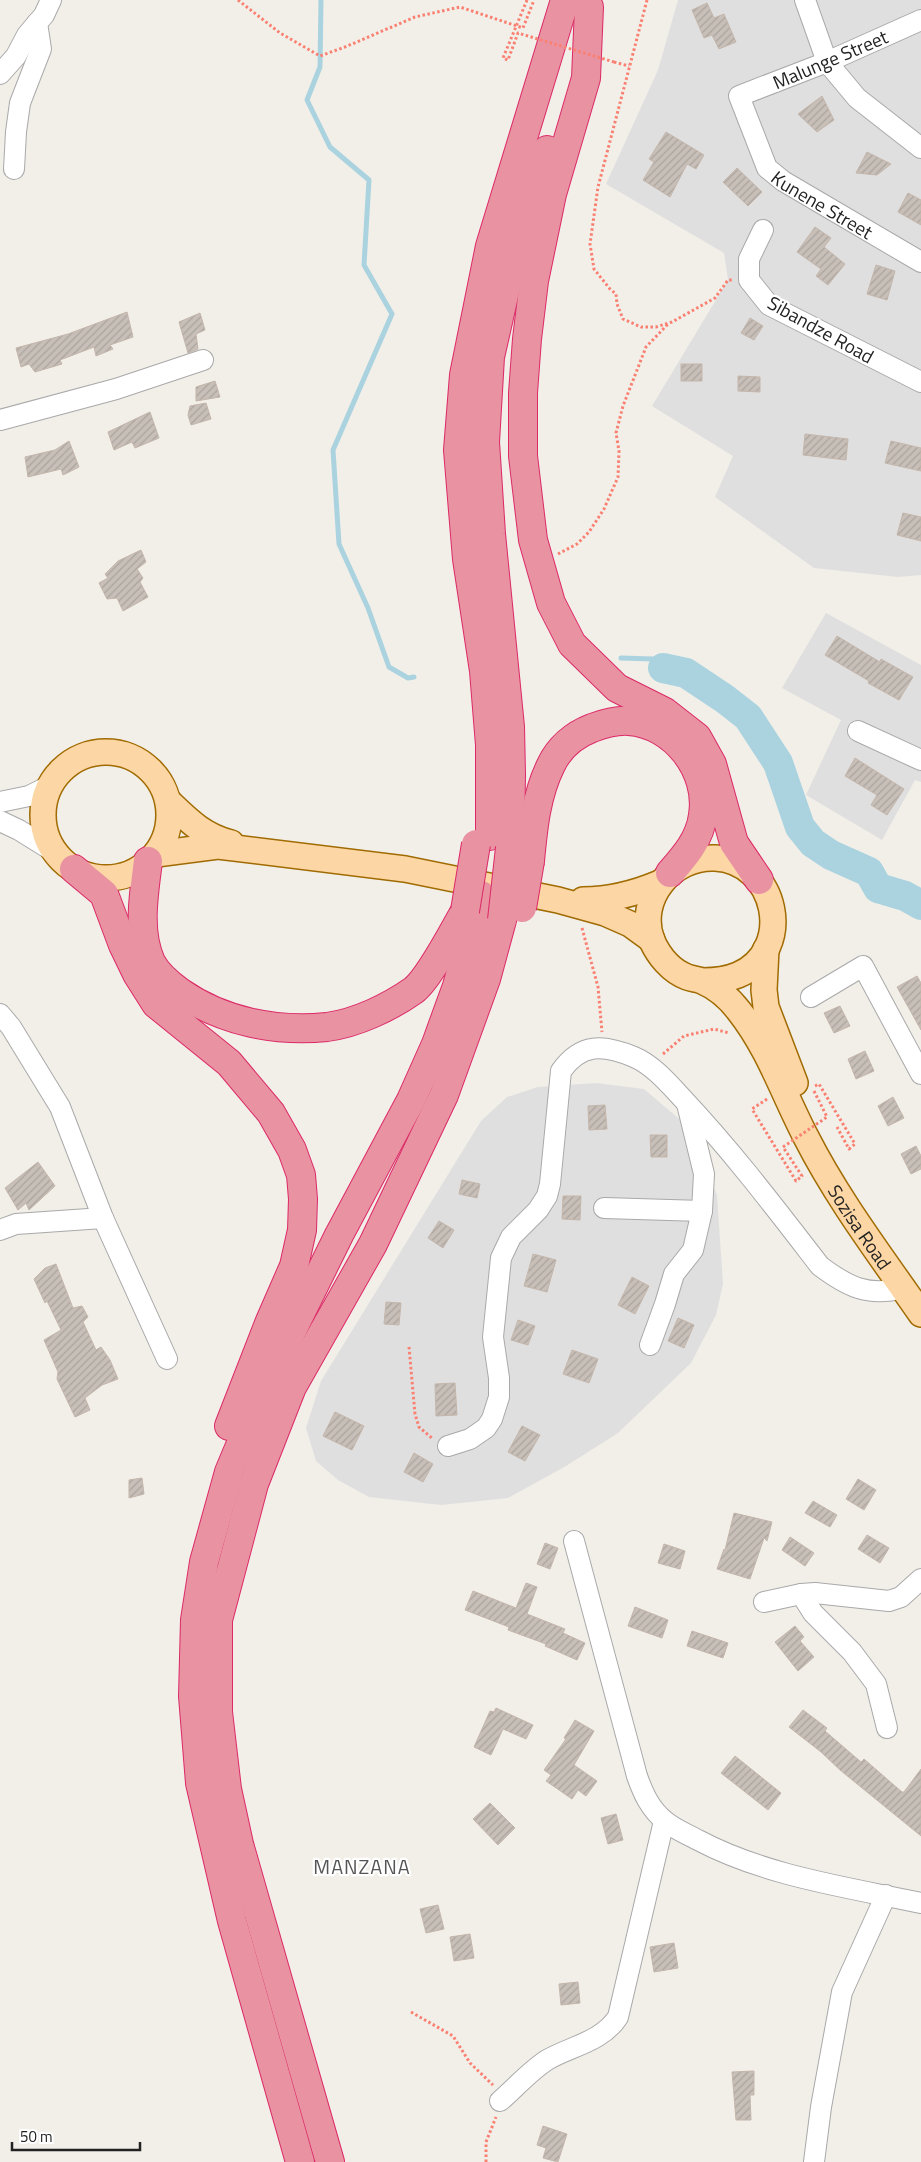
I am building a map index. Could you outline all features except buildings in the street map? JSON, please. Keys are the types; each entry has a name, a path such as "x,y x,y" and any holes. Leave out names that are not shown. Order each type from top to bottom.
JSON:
{"highway":[{"path":"582,2 586,78 552,194 534,281 527,339 523,393 524,456 533,540 551,603 572,644 616,688 664,712 697,737 712,764 734,843 759,880"},
{"path":"330,2162 239,1844 227,1789 218,1712 218,1620 254,1484 292,1387 373,1244 444,1095 512,914 501,847 484,670 467,559 458,450 464,375 490,246 582,2"},
{"path":"152,858 142,916 145,944 152,963 170,984 198,1004 236,1019 261,1025 290,1028 329,1026 360,1018 391,1004 416,988 473,903 501,847 512,774 510,727 485,442 490,357 512,264 530,200 566,92 582,2"},
{"path":"501,847 534,819 551,764 565,744 584,731 606,723 629,721 653,727 670,736 695,767 703,788 703,814 695,840 687,854 665,878"},
{"path":"65,861 104,894 123,945 137,974 156,1004 229,1063 265,1106 292,1150 301,1175 303,1199 302,1230 294,1266 270,1321 207,1484 188,1588 184,1633 194,1696"},
{"path":"300,2162 229,1911 200,1783 194,1696 195,1620 204,1562 229,1472 268,1379 339,1235 411,1100 436,1044 457,986 473,903"}],"main road":[{"path":"152,858 168,829 169,815 168,801 162,786 153,773 141,762 127,755 111,752 95,753 80,758 66,766 51,785 43,808 43,824 48,840 65,861 94,876 115,877 129,873 152,858 218,846 256,850 405,869 558,900 605,912 630,924 652,940"},
{"path":"168,801 194,827 219,840 256,850"},
{"path":"558,900 602,900 632,895 665,878 684,864 699,859 716,858 740,865 759,880 767,892 772,906 774,921 772,935 766,949 755,964 740,975 722,981 703,981 686,977 671,968 660,955 652,940 649,925 649,910 653,896 665,878"},
{"path":"766,949 764,990 766,1007 794,1079 806,1137"},
{"path":"703,981 722,994 739,1010 758,1039 806,1137"},
{"name":"Sozisa Road","path":"806,1137 832,1184 921,1314"}],"street":[{"path":"0,74 16,56 27,34 37,23 52,0"},
{"path":"805,0 828,62 857,98 921,148"},
{"name":"Malunge Street","path":"739,96 828,62 921,20"},
{"path":"14,170 20,103 41,49 37,23"},
{"name":"Kunene Street","path":"739,96 767,168 783,181 921,262"},
{"name":"Sibandze Road","path":"763,230 749,259 749,280 769,305 921,382"},
{"path":"0,420 116,389 203,360"},
{"path":"858,731 921,760"},
{"path":"0,802 29,796 51,785"},
{"path":"0,820 19,830 65,861"},
{"path":"811,997 863,966 921,1074"},
{"path":"0,1014 11,1027 60,1107 103,1218 167,1359"},
{"path":"448,1446 470,1439 486,1428 492,1419 499,1396 499,1378 493,1337 496,1292 504,1247 511,1237 538,1210 548,1190 561,1071 570,1058 584,1049 602,1049 635,1058 661,1076 706,1123 820,1266 838,1279 862,1290 885,1292 903,1288"},
{"path":"650,1345 674,1274 693,1250 702,1211 704,1174 687,1104"},
{"path":"604,1208 702,1211"},
{"path":"0,1230 16,1224 103,1218"},
{"path":"574,1541 637,1776 652,1808 664,1821 718,1851 754,1864 822,1882 921,1903"},
{"path":"764,1602 801,1594 830,1594 874,1601 889,1601 901,1597 921,1579"},
{"path":"801,1594 813,1614 852,1652 876,1684 887,1728"},
{"path":"500,2101 546,2061 600,2035 612,2026 618,2017 664,1821"},
{"path":"814,2162 821,2107 842,1992 886,1895"}],"path":[{"path":"238,0 280,33 320,56 415,17 460,7 523,28 534,0"},
{"path":"527,0 503,58 508,60 518,33 629,66"},
{"path":"647,0 598,187 590,244 594,269 616,294 617,304 623,319 641,327 656,328 672,322"},
{"path":"539,564 577,544 589,532 604,509 618,477 619,451 616,433 623,406 646,347 661,330 672,322 715,298 728,280 749,280"},
{"path":"577,922 582,927 594,965 602,1020 602,1049"},
{"path":"642,1062 659,1057 684,1036 714,1029 734,1035"},
{"path":"772,1096 752,1109 796,1181 802,1176 783,1147 827,1117 813,1088 818,1084 855,1144 849,1148 836,1127"},
{"path":"409,1347 415,1414 419,1427 432,1438 448,1446"},
{"path":"411,2012 453,2036 470,2063 492,2083 500,2101 486,2142 486,2162"}],"shaded area":[{"path":"678,0 921,0 921,575 898,577 814,568 715,497 733,456 652,406 728,280 724,253 606,184 658,70"},
{"path":"826,613 921,665 921,782 915,780 882,840 806,795 841,720 782,688"},
{"path":"596,1083 644,1089 685,1124 717,1195 723,1284 716,1315 691,1363 618,1433 566,1466 508,1498 441,1505 369,1497 338,1480 316,1461 306,1428 321,1381 481,1121 507,1097 538,1087"}],"waterway":[{"path":"321,0 320,67 307,100 330,147 369,180 364,265 392,314 333,450 339,544 368,608 389,667 408,678 414,677"},
{"path":"621,658 653,659 663,668"},
{"path":"663,668 686,673 748,717 778,763 800,827 813,843 831,855 869,872 878,888 905,896 921,905"}],"district":[{"name":"MANZANA","path":"362,1866"}]}
